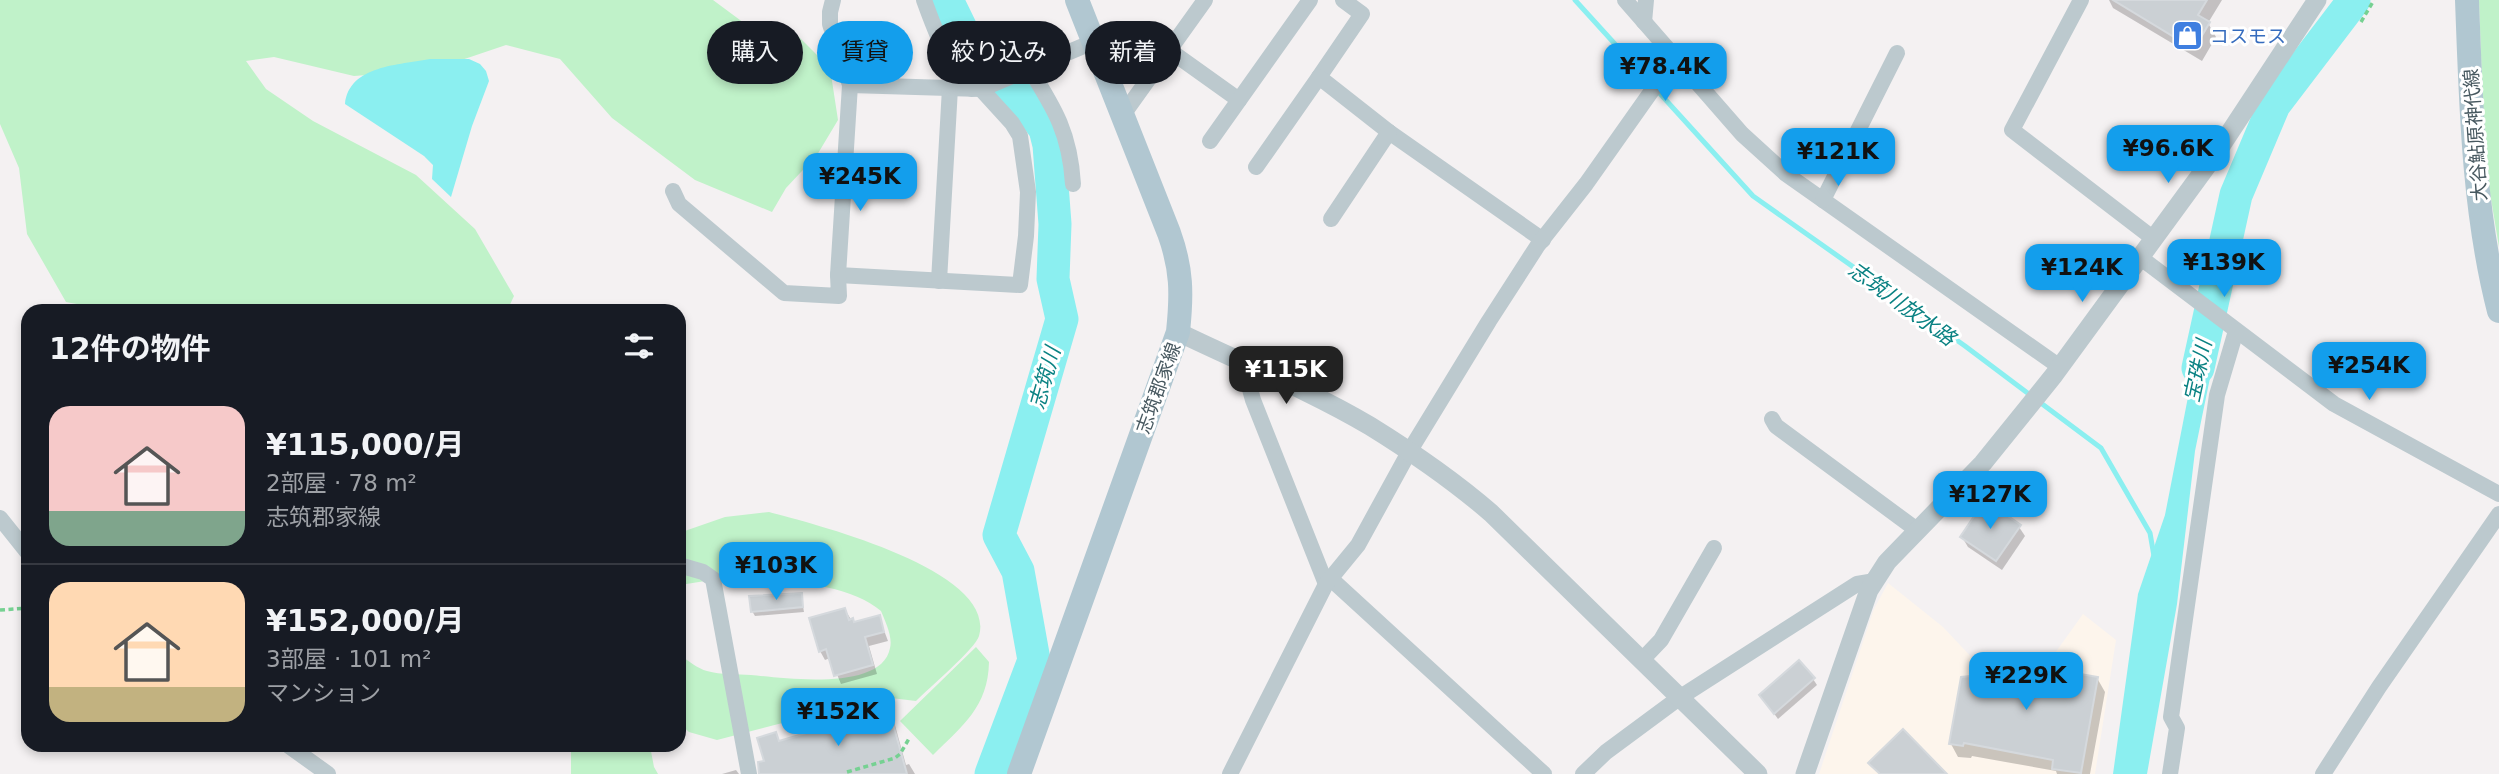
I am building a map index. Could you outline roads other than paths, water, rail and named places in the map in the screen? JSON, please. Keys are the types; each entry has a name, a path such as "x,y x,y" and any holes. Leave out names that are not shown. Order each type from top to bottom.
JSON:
{"main road":[{"name":"志筑郡家線","path":"1077,0 1085,21"},
{"name":"大谷鮎原神代線","path":"2467,0 2478,192 2487,257 2499,311"},
{"name":"志筑郡家線","path":"1019,774 1178,332 1182,285 1177,257 1109,84"}],"street":[{"path":"673,191 679,204 784,293 839,296 850,85 830,24 833,0"},
{"path":"838,275 1020,285 1028,192 1020,136 981,88 947,59 924,0"},
{"path":"1181,33 1205,0"},
{"path":"1210,141 1310,0"},
{"path":"1256,167 1362,15 1343,0"},
{"path":"1625,0 1742,134 1786,174 2057,371"},
{"path":"1644,22 1646,0"},
{"path":"2081,0 2012,130 2154,239"},
{"path":"1805,774 1869,590 1886,562 1983,463 2057,371 2215,155 2317,0"},
{"path":"1823,200 1897,53"},
{"path":"1230,774 1329,581 1358,545 1409,452 1489,321 1543,240 1675,58"},
{"path":"1181,59 1239,100"},
{"path":"1319,77 1389,132 1543,240"},
{"path":"850,85 981,88 991,84"},
{"path":"1034,84 1055,109 1071,153 1073,184"},
{"path":"1122,116 1145,84"},
{"path":"939,281 950,88"},
{"path":"1331,219 1389,132"},
{"path":"2141,258 2334,404 2499,494"},
{"path":"2170,774 2177,728 2171,718 2208,449 2233,329"},
{"path":"1178,332 1369,426 1463,489 1491,513 1758,774"},
{"path":"1244,364 1253,400 1329,581 1544,774"},
{"path":"1772,419 1776,426 1917,530"},
{"path":"2323,774 2386,677 2499,514"},
{"path":"0,518 21,544"},
{"path":"1641,661 1661,640 1714,548"},
{"path":"686,567 703,572 713,579 749,774"},
{"path":"1583,774 1606,752 1679,698 1857,584 1875,581"},
{"path":"297,752 328,774"}],"water":[{"path":"430,59 469,59 480,64 489,81 472,126 451,197 432,179 433,165 424,156 345,104 356,81 366,74 378,69"},
{"name":"宝珠川","path":"2203,320 2219,334 2195,451 2177,604 2147,774 2113,774 2138,594 2165,515"}],"waterway":[{"name":"志筑川","path":"947,0 966,39 1045,129 1049,145 1055,224 1053,279 1062,319 999,535 1018,571 1034,660 991,774"},
{"name":"志筑川放水路","path":"1575,0 1753,196 1965,346 2101,448 2150,533 2154,556"},
{"name":"宝珠川","path":"2198,368 2236,195 2274,105 2354,0"}],"place":[{"name":"コスモス","path":"2187,36"}]}
